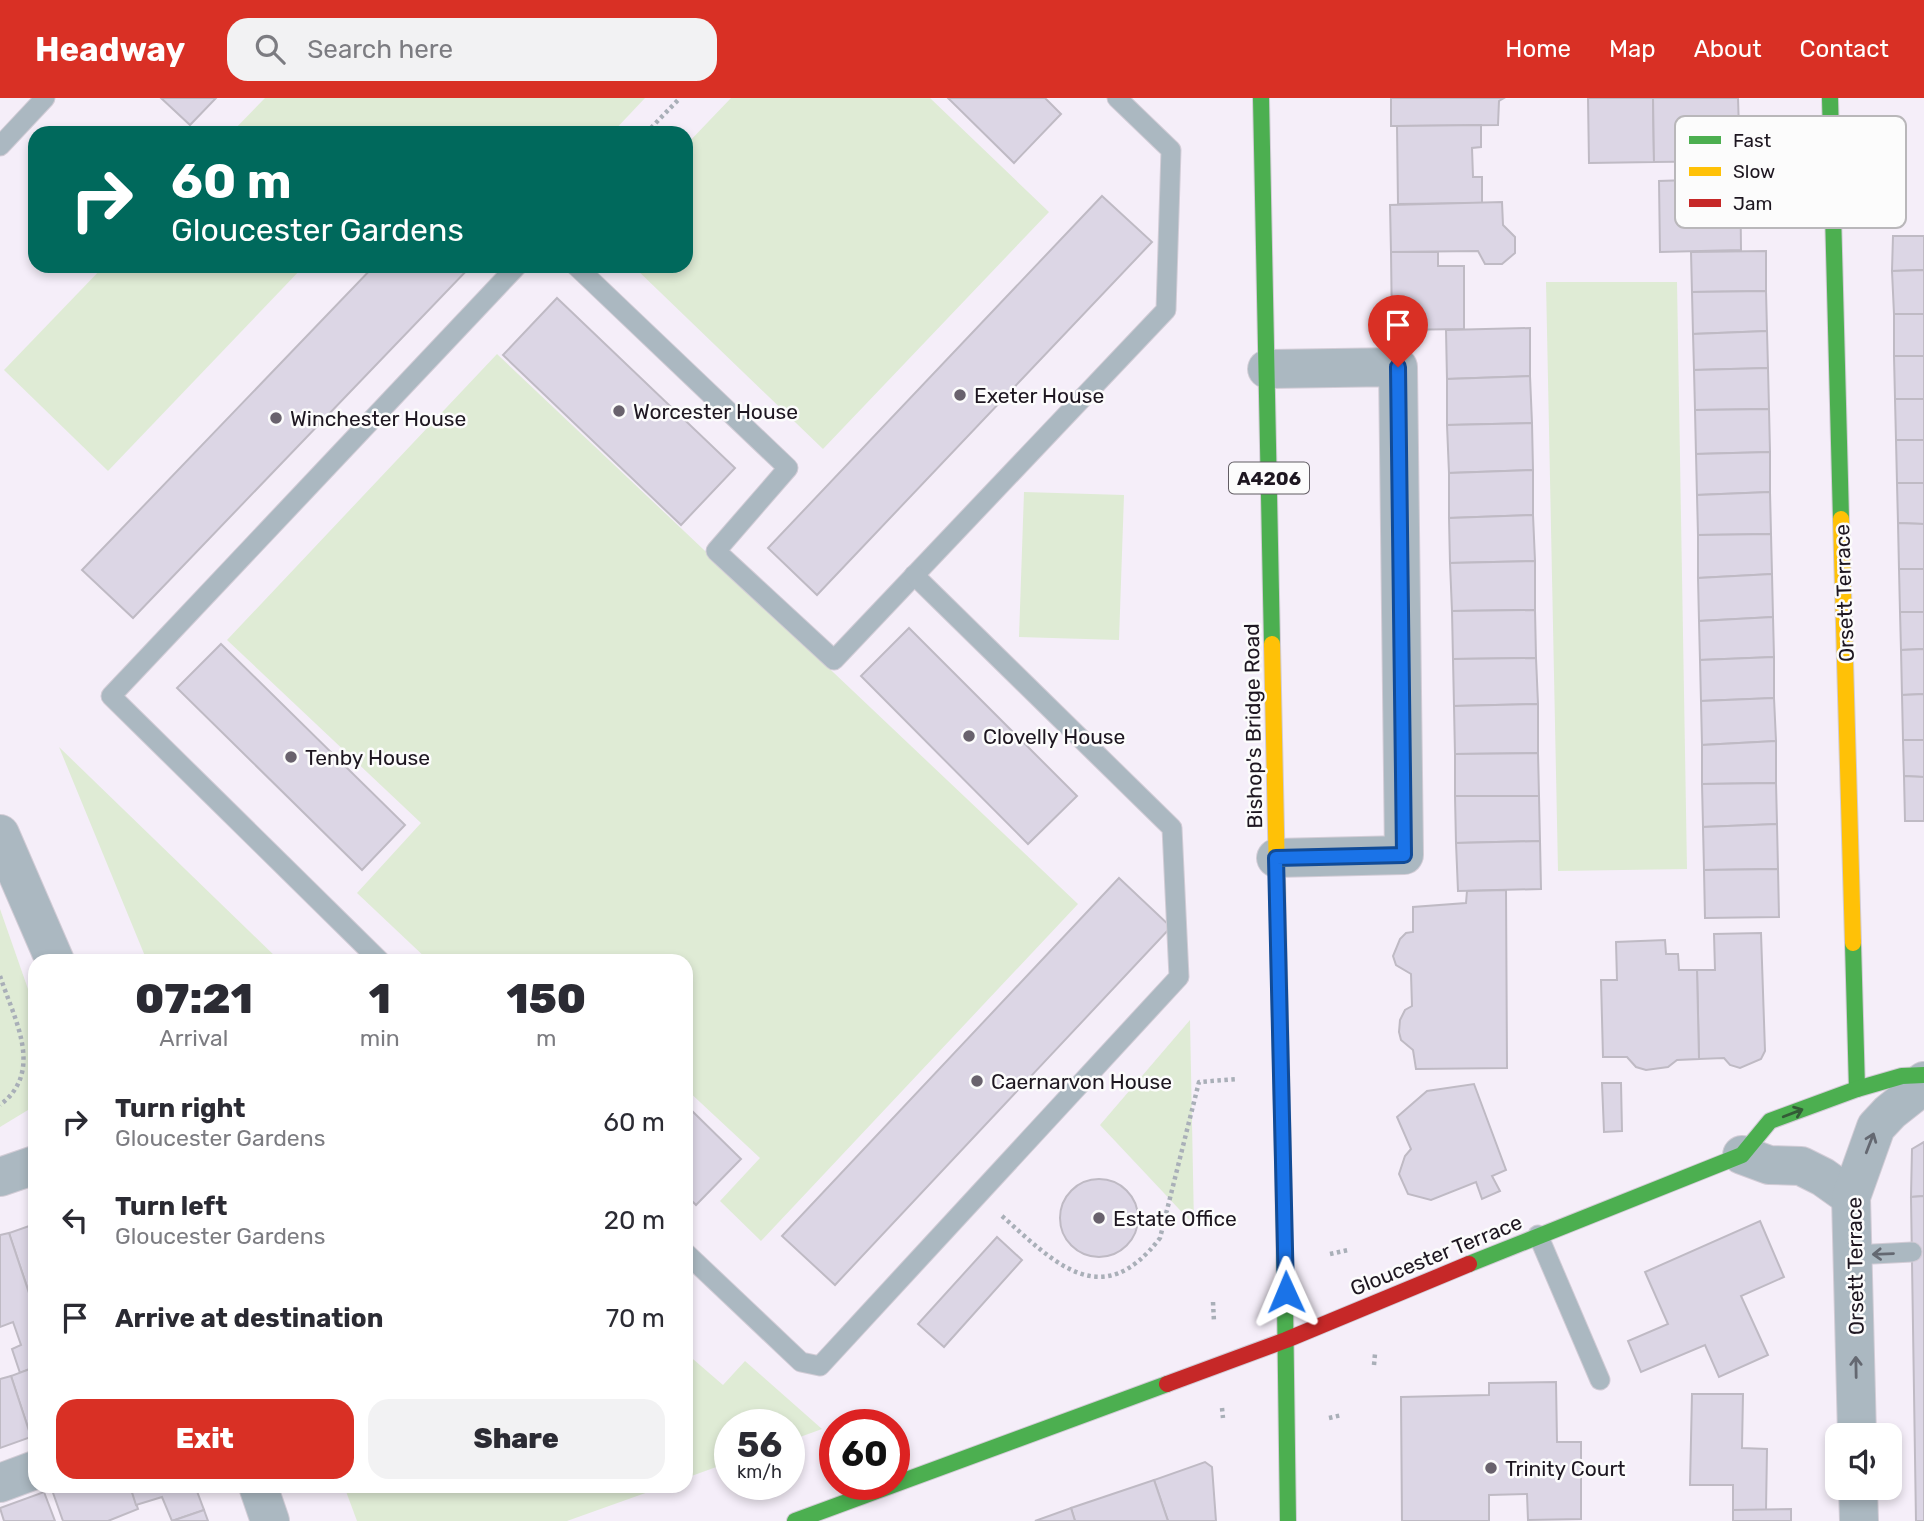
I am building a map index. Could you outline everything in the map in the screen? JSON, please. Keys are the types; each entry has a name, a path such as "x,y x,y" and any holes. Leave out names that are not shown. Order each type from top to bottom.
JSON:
{"street":[{"name":"Bishop's Bridge Road","path":"1261,98 1288,1521"},
{"name":"Orsett Terrace","path":"1830,98 1830,116"},
{"name":"Orsett Terrace","path":"1834,228 1857,1088"},
{"path":"1267,369 1398,367 1404,855 1276,858"},
{"path":"0,834 52,954"},
{"name":"Gloucester Terrace","path":"795,1521 1286,1340 1538,1235 1742,1155 1770,1121 1857,1088 1902,1076 1924,1078"},
{"name":"Orsett Terrace","path":"1857,1423 1851,1197 1875,1127 1915,1092 1924,1078"},
{"path":"1742,1155 1769,1165 1801,1166 1823,1177 1851,1197"},
{"path":"0,1177 28,1167"},
{"path":"0,1483 28,1473"},
{"path":"260,1493 270,1521"},
{"path":"1858,1500 1859,1521"}],"lane":[{"path":"0,146 45,98"},
{"path":"583,273 788,468 716,551 834,660 1166,310 1171,150 1117,98"},
{"path":"373,954 111,696 510,273"},
{"path":"693,1260 801,1363 820,1366 1179,977 1172,828 914,575"},
{"path":"1538,1235 1600,1380"},
{"path":"1854,1255 1912,1252"}],"path":[{"path":"653,126 680,98"},
{"path":"0,976 24,1046 24,1070 16,1091 0,1105"},
{"path":"977,1194 1050,1259 1075,1272 1101,1278 1118,1275 1144,1259 1160,1238 1199,1082 1281,1076"},
{"path":"1330,1254 1348,1250"},
{"path":"1213,1302 1214,1323"},
{"path":"1374,1366 1375,1354"},
{"path":"1328,1419 1342,1415"}],"green space":[{"path":"265,98 645,98 619,126 238,126"},
{"path":"731,98 930,98 1049,212 823,449 640,273 693,273 693,138"},
{"path":"97,273 297,273 108,471 4,370"},
{"path":"1546,282 1677,282 1687,869 1558,871"},
{"path":"497,354 1078,904 761,1241 720,1201 760,1158 693,1096 693,954 422,954 357,893 421,823 227,640"},
{"path":"1024,492 1124,495 1119,640 1019,637"},
{"path":"59,747 273,954 144,954"},
{"path":"0,909 28,989 28,1110 0,1127"},
{"path":"1190,1020 1194,1225 1100,1125"},
{"path":"693,1359 723,1385 745,1361 799,1409 714,1409 714,1468 693,1475"},
{"path":"805,1414 819,1426 819,1430 805,1435"},
{"path":"347,1493 645,1493 567,1521 357,1521"}],"building":[{"path":"161,98 216,98 190,125"},
{"path":"948,98 1045,98 1061,114 1014,163"},
{"path":"1391,98 1504,98 1499,101 1498,125 1391,126"},
{"path":"1588,98 1653,98 1654,162 1589,163"},
{"path":"1653,98 1738,98 1739,116 1675,116 1675,162 1654,162"},
{"path":"1481,125 1481,147 1472,148 1473,177 1482,177 1482,203 1398,204 1397,126"},
{"path":"1675,180 1675,228 1741,228 1741,250 1660,252 1659,181"},
{"name":"Exeter House","path":"1102,196 1152,242 817,595 768,548"},
{"path":"1502,202 1503,225 1515,237 1515,253 1502,264 1485,264 1478,251 1391,252 1390,205"},
{"path":"1893,236 1924,236 1924,270 1892,271"},
{"path":"1766,251 1766,291 1692,292 1691,252"},
{"path":"1391,252 1438,252 1438,266 1464,266 1464,329 1392,330"},
{"path":"1924,270 1924,314 1894,314 1892,271"},
{"name":"Winchester House","path":"367,273 464,273 133,618 82,570"},
{"path":"1766,291 1767,331 1693,334 1692,292"},
{"name":"Worcester House","path":"557,298 735,468 681,525 503,355"},
{"path":"1894,314 1924,314 1924,356 1894,356"},
{"path":"1530,328 1530,376 1447,379 1446,330"},
{"path":"1767,331 1768,368 1694,370 1693,334"},
{"path":"1894,356 1924,356 1924,399 1895,399"},
{"path":"1768,368 1769,409 1695,410 1694,370"},
{"path":"1530,376 1532,423 1447,425 1447,379"},
{"path":"1895,399 1924,399 1924,440 1896,440"},
{"path":"1769,409 1770,452 1696,454 1695,410"},
{"path":"1532,423 1533,470 1449,473 1447,425"},
{"path":"1896,440 1924,440 1924,483 1897,483"},
{"path":"1770,452 1770,492 1697,495 1696,454"},
{"path":"1533,470 1533,515 1449,518 1449,473"},
{"path":"1897,483 1924,483 1924,524 1898,523"},
{"path":"1770,492 1771,534 1698,535 1697,495"},
{"path":"1533,515 1535,561 1450,563 1449,518"},
{"path":"1898,523 1924,524 1924,569 1899,569"},
{"path":"1771,534 1772,574 1698,578 1698,535"},
{"path":"1535,561 1535,610 1452,611 1450,563"},
{"path":"1899,569 1924,569 1924,612 1900,612"},
{"path":"1772,574 1773,617 1699,621 1698,578"},
{"path":"1535,610 1536,658 1453,659 1452,611"},
{"path":"1900,612 1924,612 1924,649 1901,650"},
{"path":"1773,617 1774,657 1700,660 1699,621"},
{"name":"Clovelly House","path":"909,628 1077,796 1028,844 861,676"},
{"name":"Tenby House","path":"221,644 405,825 362,870 177,688"},
{"path":"1924,649 1924,694 1902,695 1901,650"},
{"path":"1774,657 1774,698 1701,701 1700,660"},
{"path":"1536,658 1538,704 1454,706 1453,659"},
{"path":"1924,694 1924,740 1903,740 1902,695"},
{"path":"1774,698 1776,741 1702,745 1701,701"},
{"path":"1538,704 1538,753 1455,754 1454,706"},
{"path":"1903,740 1924,740 1924,777 1904,776"},
{"path":"1776,741 1776,783 1702,784 1702,745"},
{"path":"1538,753 1539,796 1455,796 1455,754"},
{"path":"1904,776 1924,777 1924,821 1905,821"},
{"path":"1776,783 1777,824 1703,827 1702,784"},
{"path":"1455,796 1539,796 1540,841 1456,843"},
{"path":"1777,824 1778,869 1704,870 1703,827"},
{"path":"1540,841 1541,889 1458,891 1456,843"},
{"path":"1778,869 1779,917 1705,918 1704,870"},
{"name":"Caernarvon House","path":"1119,878 1171,927 835,1285 782,1236"},
{"path":"1506,890 1507,1068 1416,1069 1413,1050 1401,1040 1399,1032 1400,1020 1405,1010 1412,1006 1411,974 1396,965 1393,956 1400,939 1406,933 1413,932 1413,907 1466,903 1467,891"},
{"path":"1761,933 1765,1051 1761,1059 1740,1068 1730,1065 1724,1058 1699,1059 1697,970 1715,970 1714,934"},
{"path":"1665,940 1666,954 1678,954 1679,970 1697,970 1699,1059 1677,1060 1668,1067 1646,1070 1636,1067 1627,1057 1603,1057 1601,980 1617,980 1616,942"},
{"path":"1602,1083 1621,1083 1622,1131 1604,1132"},
{"path":"1474,1084 1506,1170 1492,1176 1500,1191 1482,1199 1476,1182 1431,1200 1408,1194 1399,1174 1405,1156 1411,1149 1397,1117 1427,1091"},
{"path":"693,1112 741,1159 696,1205 693,1202"},
{"path":"1924,1142 1924,1196 1911,1197 1912,1149"},
{"name":"Estate Office","path":"1099,1179 1114,1182 1127,1190 1135,1203 1138,1218 1135,1233 1127,1246 1114,1254 1099,1257 1084,1254 1071,1246 1063,1233 1060,1218 1063,1203 1071,1190 1084,1182"},
{"path":"1924,1196 1924,1521 1916,1521 1911,1197"},
{"path":"1760,1221 1784,1277 1741,1296 1768,1355 1719,1377 1705,1345 1641,1372 1628,1341 1668,1324 1645,1272"},
{"path":"28,1226 28,1290 9,1233"},
{"path":"9,1233 28,1290 28,1370 20,1373 12,1349 21,1345 13,1322 0,1327 0,1235"},
{"path":"997,1237 1022,1260 944,1347 918,1324"},
{"path":"28,1370 28,1428 11,1376"},
{"path":"11,1376 28,1428 28,1438 0,1448 0,1379"},
{"name":"Trinity Court","path":"1556,1382 1557,1442 1581,1442 1581,1519 1528,1520 1527,1494 1489,1495 1489,1521 1402,1521 1401,1397 1489,1395 1489,1383"},
{"path":"1692,1394 1743,1394 1742,1448 1767,1449 1766,1511 1733,1510 1733,1485 1690,1485"},
{"path":"1205,1462 1212,1467 1216,1521 1168,1521 1154,1480"},
{"path":"1154,1480 1168,1521 1075,1521 1071,1508"},
{"path":"44,1493 55,1521 4,1521 0,1508"},
{"path":"53,1493 132,1493 138,1509 108,1521 63,1521"},
{"path":"132,1493 198,1493 204,1510 172,1521 162,1497 136,1505"},
{"path":"1071,1508 1075,1521 1035,1521"},
{"path":"1791,1509 1791,1521 1733,1521 1733,1510"},
{"path":"204,1510 208,1521 172,1521"}],"traffic: fast":[{"path":"1261,98 1272,644"},
{"path":"1830,98 1830,116"},
{"path":"1833,228 1841,519"},
{"path":"1853,943 1857,1089"},
{"path":"1469,1264 1742,1155 1770,1121 1857,1089 1902,1076 1924,1075"},
{"path":"1283,1157 1288,1521"},
{"path":"795,1521 1167,1384"}],"traffic: slow":[{"path":"1841,519 1853,943"},
{"path":"1272,644 1283,1157"}],"traffic: jam":[{"path":"1167,1384 1286,1340 1469,1264"}],"place":[{"name":"Exeter House","path":"960,395"},
{"name":"Worcester House","path":"619,411"},
{"name":"Winchester House","path":"276,418"},
{"name":"Clovelly House","path":"969,736"},
{"name":"Tenby House","path":"291,757"},
{"name":"Caernarvon House","path":"977,1081"},
{"name":"Estate Office","path":"1099,1218"},
{"name":"Trinity Court","path":"1491,1468"}],"route":[{"path":"1286,1292 1276,858 1404,855 1398,367"}]}
